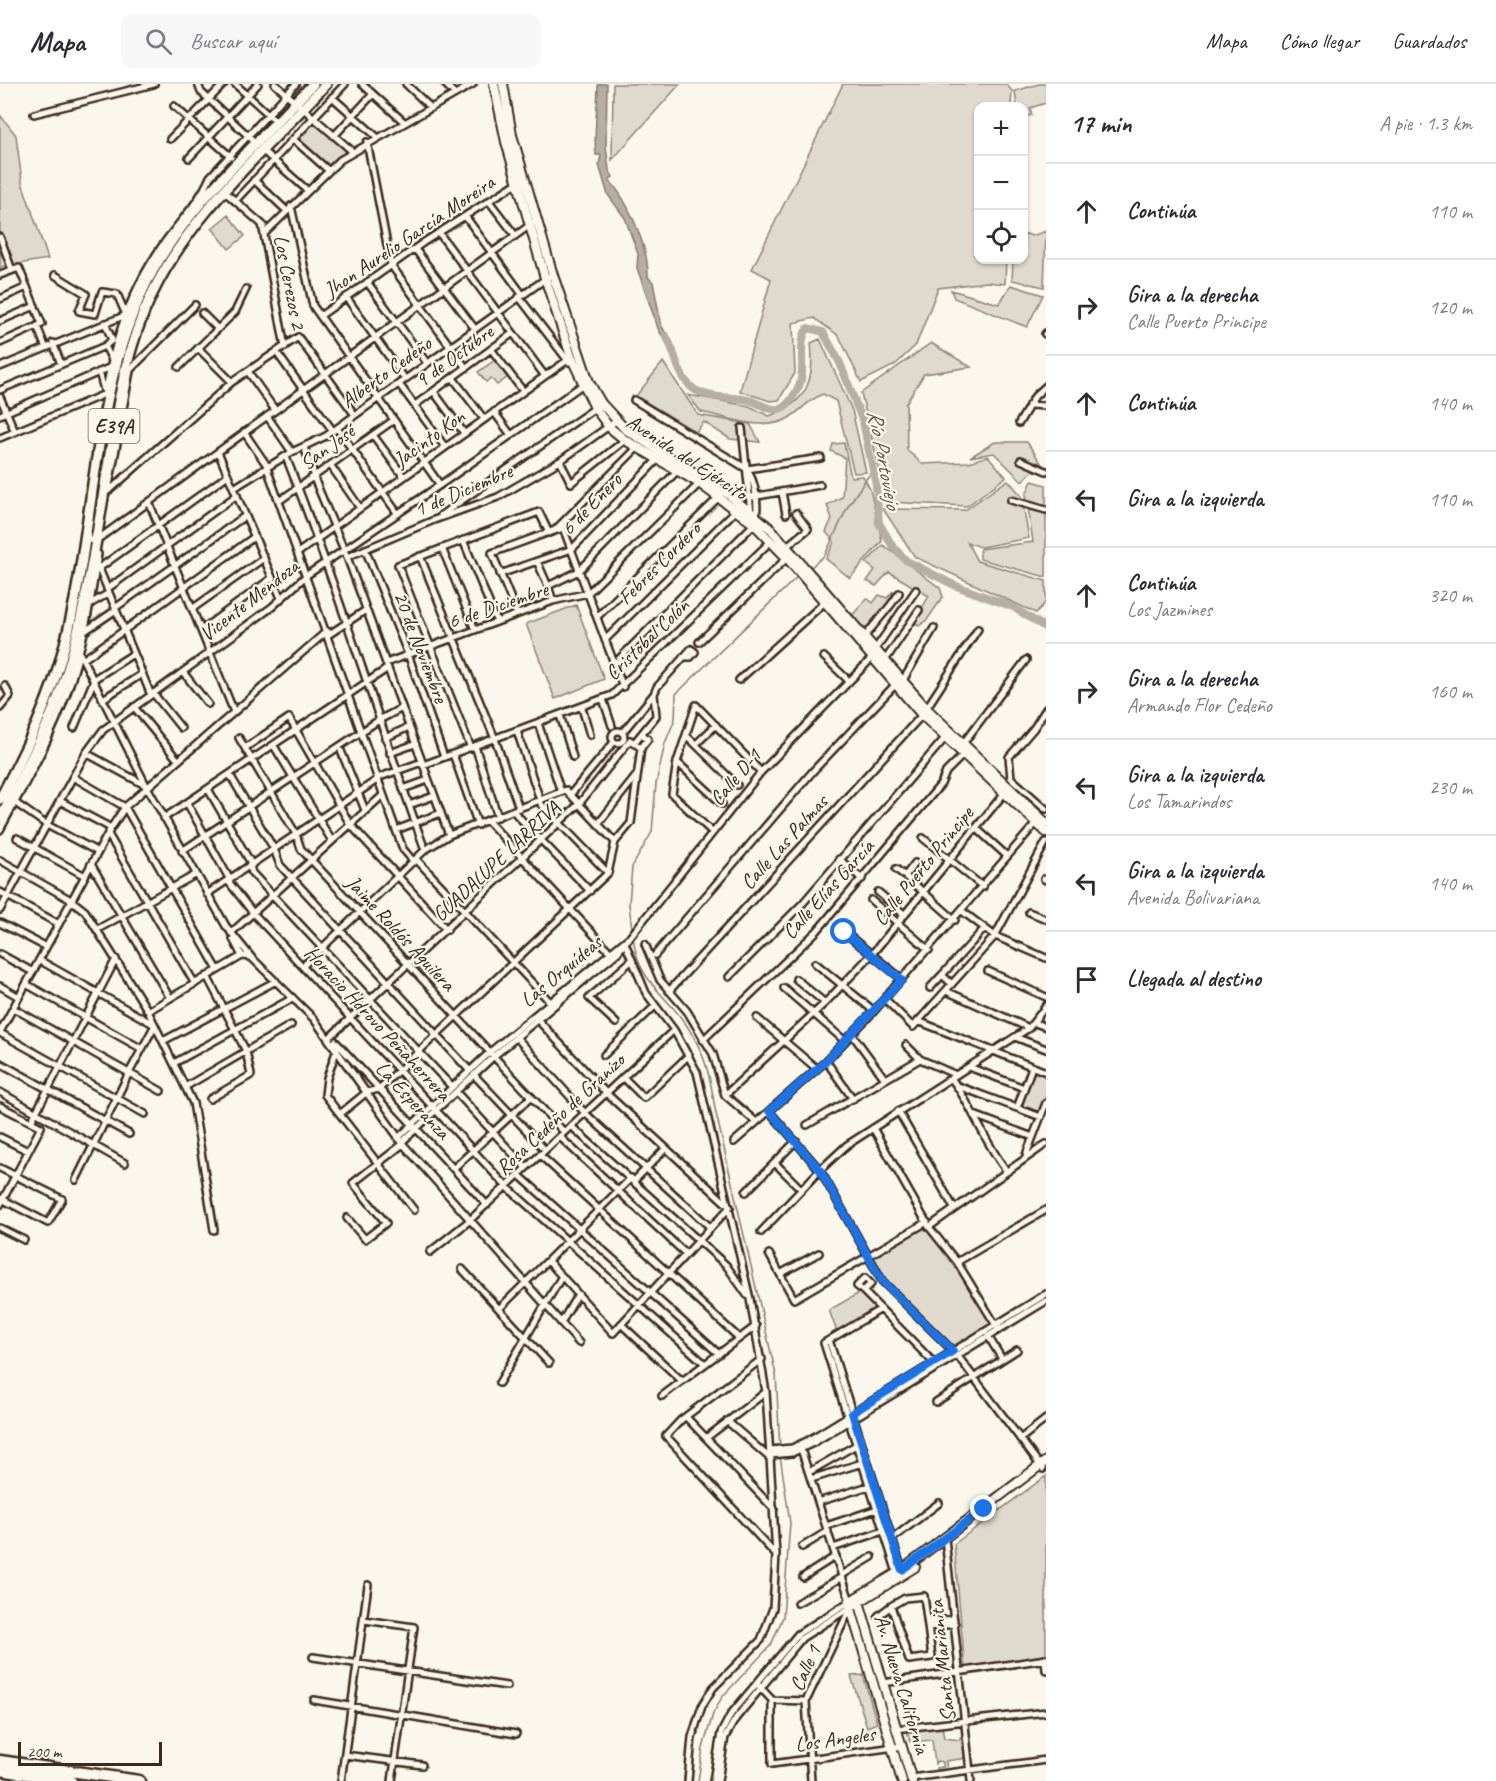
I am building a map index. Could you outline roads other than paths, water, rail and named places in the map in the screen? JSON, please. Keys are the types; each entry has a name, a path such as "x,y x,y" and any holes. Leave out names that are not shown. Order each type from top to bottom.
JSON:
{"highway":[{"path":"0,1761 139,1781"},
{"path":"0,1770 71,1781"}],"main road":[{"name":"E39A","path":"8,800 50,720 78,648 86,606 94,539 87,528 107,394 112,365 129,314 167,247 201,204 238,164 260,147 299,106 313,84"},
{"name":"E39A","path":"0,818 57,673 106,493 127,373 141,319 160,279 183,242 225,192 277,122 326,84"},
{"name":"Avenida del Ejército","path":"494,84 529,225 581,356 586,383 595,408 625,440 703,481 787,546 826,601 864,638 872,655"},
{"name":"Avenida del Ejército","path":"503,84 512,135 537,220 570,359 601,403 612,424 678,470 703,481 736,510 753,519 898,684 1040,822 1046,832"},
{"path":"497,103 506,102"},
{"name":"Avenida del Ejército","path":"925,712 945,738 964,750"},
{"path":"853,1602 901,1574 1044,1465"},
{"name":"Av. Nueva California","path":"853,1602 883,1683 912,1779"},
{"name":"Av. Nueva California","path":"853,1602 902,1781"}],"street":[{"path":"34,114 154,84"},
{"path":"198,84 201,92 307,190"},
{"path":"170,139 224,84"},
{"path":"235,84 277,122"},
{"path":"189,158 258,84"},
{"path":"275,84 352,152"},
{"path":"129,314 138,287 162,246 204,192 210,177 296,84"},
{"path":"236,201 345,84"},
{"path":"362,84 404,122"},
{"path":"406,84 430,107"},
{"path":"445,84 455,94"},
{"path":"225,192 262,224 266,232 328,170 352,152 473,84"},
{"path":"334,136 373,94"},
{"path":"332,97 377,137"},
{"path":"174,106 238,164"},
{"path":"293,139 328,170"},
{"path":"368,142 391,265 466,368"},
{"path":"254,180 289,208 313,306 440,485"},
{"name":"Jhon Aurelio García Moreira","path":"320,316 391,265 517,183"},
{"path":"489,201 515,235"},
{"path":"465,216 520,295 570,359"},
{"path":"181,728 152,694 142,674 97,568 94,539 149,502 443,286 537,220"},
{"name":"Los Cerezos 2","path":"266,232 285,347"},
{"path":"440,232 544,376"},
{"path":"0,237 12,270"},
{"path":"415,249 475,328"},
{"path":"0,275 19,268 42,324 0,343"},
{"path":"55,275 86,294 79,311 95,314 102,292 117,294 129,314"},
{"name":"Alberto Cedeño","path":"234,488 292,452 335,430 549,276"},
{"path":"367,282 427,363"},
{"path":"0,299 27,287"},
{"path":"179,367 235,312 246,289"},
{"path":"346,297 405,380"},
{"path":"120,425 127,373 195,305"},
{"path":"0,321 35,306"},
{"path":"202,313 218,329"},
{"path":"0,367 45,346 129,314"},
{"path":"0,390 105,346 112,340 105,323"},
{"path":"37,326 45,346"},
{"name":"9 de Octubre","path":"415,405 513,333"},
{"path":"106,493 232,382 249,373 298,337 355,415"},
{"path":"53,343 62,364"},
{"path":"0,415 112,365 105,346"},
{"path":"198,348 232,382"},
{"path":"491,349 523,392"},
{"path":"276,353 302,389 353,450 398,514"},
{"name":"Jacinto Kon","path":"299,552 544,376 570,359 581,356"},
{"path":"0,438 107,394 99,372"},
{"path":"249,373 275,410"},
{"path":"453,378 484,419"},
{"name":"Vicente Mendoza","path":"0,910 86,753 114,722 281,598 307,575 586,383"},
{"path":"399,384 445,447"},
{"path":"1019,423 1029,405 1046,386"},
{"path":"434,392 464,433"},
{"path":"0,397 15,432"},
{"path":"634,400 747,469 821,458"},
{"path":"1029,405 1046,406"},
{"path":"446,514 595,408"},
{"path":"494,412 511,435"},
{"path":"267,416 292,452"},
{"name":"San José","path":"279,501 315,478 394,420"},
{"name":"1 de Diciembre","path":"347,556 446,514 498,497 560,461 612,424"},
{"path":"614,664 753,519 753,496 742,428"},
{"path":"244,432 268,468 403,849 466,911 552,1004"},
{"path":"373,435 404,477"},
{"path":"106,493 118,438"},
{"path":"560,461 571,483 625,440"},
{"path":"304,447 347,556 449,835"},
{"path":"517,614 492,554 563,526 637,448"},
{"path":"218,452 281,598"},
{"path":"286,457 348,621 390,753 425,850"},
{"name":"6 de Enero","path":"500,574 571,549 661,457"},
{"path":"1021,460 1046,471"},
{"path":"331,466 360,508"},
{"path":"548,586 579,571 678,470"},
{"path":"228,475 97,568 86,606 84,632 78,648 164,818 242,956"},
{"path":"588,593 703,481"},
{"path":"753,496 820,485"},
{"path":"782,492 786,514"},
{"path":"86,606 237,495"},
{"path":"597,617 719,497"},
{"path":"1011,500 1046,510"},
{"path":"149,502 234,712"},
{"name":"Febres Cordero","path":"605,640 736,510"},
{"path":"498,817 473,747 429,646 398,565 539,512 549,533"},
{"path":"787,546 808,529 796,513"},
{"path":"84,632 246,516"},
{"path":"563,526 623,687"},
{"path":"84,659 254,537"},
{"path":"463,540 497,622"},
{"name":"Cristobal Colón","path":"207,894 377,779 397,770 453,754 582,708 623,687 771,541"},
{"path":"442,548 475,630"},
{"name":"20 de Noviembre","path":"365,549 408,654 444,757"},
{"path":"420,556 495,739 518,811 541,840 590,891"},
{"path":"192,609 264,558"},
{"path":"699,642 787,558"},
{"path":"537,561 554,602"},
{"path":"201,630 272,579"},
{"name":"Calle D-1","path":"626,941 761,772 872,655 916,591"},
{"name":"6 de Diciembre","path":"164,818 296,731 387,665 408,654 517,614 588,593"},
{"path":"864,638 880,616 890,609 899,593"},
{"path":"739,680 826,601"},
{"path":"145,1114 0,1032 91,864 125,807 328,633 366,610"},
{"path":"882,665 919,610"},
{"path":"655,955 813,771 898,684 934,628"},
{"name":"Calle Las Palmas","path":"669,991 925,712 978,629"},
{"path":"74,728 94,679 133,654"},
{"path":"570,795 614,742 613,734 622,733 683,657"},
{"path":"824,657 849,681"},
{"name":"Calle Elías García","path":"703,1041 818,931 964,750 1026,660"},
{"path":"183,672 208,704"},
{"path":"103,699 142,674"},
{"path":"0,708 10,696 6,686"},
{"path":"634,743 656,716 654,694"},
{"path":"603,699 612,726"},
{"path":"712,832 672,794 677,762 696,705 761,772"},
{"path":"134,707 178,760"},
{"path":"182,851 379,720 402,708"},
{"path":"582,708 591,735"},
{"path":"1046,709 1034,728 1009,757 1011,778 1046,808"},
{"path":"561,715 573,758"},
{"path":"245,748 289,718 350,824 447,930"},
{"path":"538,723 561,792"},
{"path":"696,744 716,725"},
{"path":"385,738 409,727"},
{"path":"517,731 541,802 608,873"},
{"path":"622,733 625,742"},
{"path":"340,1114 367,1092 379,1089 608,873 615,842 631,823 641,748 648,739 642,734"},
{"path":"686,735 737,785"},
{"name":"Jaime Roldós Aguilera","path":"239,738 296,834 301,849 531,1096 562,1134 686,1254"},
{"path":"729,977 803,903 945,738"},
{"path":"614,742 630,740 641,748"},
{"name":"GUADALUPE LARRIVA","path":"330,1037 447,930 579,804 625,742"},
{"path":"390,753 415,744"},
{"path":"274,746 332,841"},
{"path":"341,751 365,810"},
{"path":"86,753 147,786"},
{"path":"453,754 478,825"},
{"path":"677,762 722,804"},
{"path":"230,775 274,849 280,866 545,1150"},
{"path":"598,824 637,775"},
{"path":"73,777 125,807 218,970"},
{"path":"403,789 428,780"},
{"path":"208,789 228,821 251,866 252,873 526,1168"},
{"path":"303,966 425,850 449,835 518,811 566,790 615,842"},
{"name":"Calle Puerto Principe","path":"725,1095 825,1003 872,954 1006,791"},
{"path":"231,933 383,795"},
{"path":"409,805 434,796"},
{"path":"0,830 8,800 47,825 98,852"},
{"path":"60,801 110,831 147,902 195,984"},
{"name":"Horacio Hdrovo Peñaherrera","path":"188,803 229,880 254,913 507,1186 705,1364"},
{"path":"396,830 441,813"},
{"path":"488,821 610,952"},
{"path":"734,1142 826,1061 874,1011 963,911 1007,856 1040,822"},
{"path":"976,828 1007,856"},
{"path":"16,838 85,876"},
{"path":"923,838 983,887"},
{"path":"885,999 913,1027 995,936 1046,842"},
{"path":"839,859 862,879"},
{"path":"0,860 71,900 85,911 148,1011 185,1087 196,1116 214,1230"},
{"path":"905,876 915,863"},
{"path":"91,864 170,998"},
{"path":"896,869 955,920"},
{"path":"98,929 195,875"},
{"path":"0,892 59,924"},
{"path":"878,892 905,915"},
{"path":"871,900 929,950"},
{"path":"963,911 995,936 1046,958"},
{"path":"1029,912 1046,919"},
{"path":"0,922 46,947"},
{"name":"La Esperanza","path":"226,926 251,957 314,1019 338,1048 487,1205"},
{"path":"930,988 984,929"},
{"path":"844,932 902,980"},
{"path":"626,941 631,961 655,1006 674,1030 697,1072 756,1326 766,1392 771,1455 776,1555 774,1598 768,1625 758,1644 713,1688 702,1706 692,1737 688,1781"},
{"name":"Las Orquídeas","path":"492,1054 516,1037 610,952 626,941"},
{"name":"Las Orquídeas","path":"347,1218 365,1239 386,1223 353,1183 378,1164 414,1126 492,1054 615,955 626,941"},
{"path":"645,944 656,974 687,1011 717,1062 725,1095 756,1122"},
{"path":"0,954 33,972"},
{"path":"148,1011 242,956 251,957"},
{"path":"31,1122 116,959"},
{"path":"39,960 155,1025"},
{"path":"616,1023 589,999 631,961"},
{"path":"815,963 874,1011"},
{"path":"988,971 1046,997"},
{"path":"942,975 952,984"},
{"path":"207,976 246,1051 251,1075 210,1098"},
{"path":"796,979 825,1003"},
{"path":"163,1041 276,981"},
{"path":"26,984 142,1050"},
{"path":"0,986 19,997"},
{"path":"784,988 845,1041"},
{"path":"946,990 1029,1028"},
{"path":"174,1063 293,998"},
{"path":"604,1055 655,1006"},
{"path":"761,1232 839,1152 898,1111 1029,1028 1046,1006"},
{"path":"13,1008 161,1091"},
{"path":"0,1016 6,1020"},
{"path":"757,1018 816,1069"},
{"path":"537,1019 606,1093 730,1207"},
{"path":"918,1021 1046,1072"},
{"path":"1035,1023 1046,1027"},
{"path":"75,1180 155,1025"},
{"path":"185,1087 291,1025"},
{"name":"Rosa Cedeño de Granizo","path":"430,1252 487,1205 674,1030"},
{"path":"852,1034 885,1079"},
{"path":"516,1037 585,1113 711,1228"},
{"path":"1015,1037 1046,1049"},
{"path":"906,1045 920,1059 954,1077 993,1154 1006,1170"},
{"path":"338,1048 401,1142 579,1343"},
{"path":"338,1048 327,1078 325,1095 414,1210"},
{"path":"623,1077 644,1098 689,1055"},
{"path":"807,1125 920,1059"},
{"path":"826,1061 853,1099"},
{"path":"0,1063 129,1134"},
{"path":"969,1067 1024,1088"},
{"path":"1017,1108 1032,1067"},
{"path":"958,1086 1041,1117"},
{"path":"0,1092 125,1163"},
{"path":"454,1168 531,1096"},
{"path":"1025,1157 1046,1103"},
{"path":"0,1106 41,1127 15,1176 1,1201 48,1223 62,1199 15,1176 0,1168"},
{"path":"769,1111 820,1170 867,1257 888,1289 955,1353 1020,1439 1044,1465"},
{"path":"898,1111 954,1208"},
{"path":"974,1115 1033,1137"},
{"path":"571,1126 726,1265 750,1299"},
{"path":"873,1128 928,1224 957,1262 997,1327"},
{"path":"0,1137 28,1151"},
{"path":"746,1192 796,1141"},
{"path":"769,1254 794,1299 928,1224 1046,1144"},
{"path":"499,1309 619,1190 666,1148"},
{"path":"540,1155 739,1338"},
{"path":"775,1163 801,1189"},
{"path":"519,1175 719,1354"},
{"path":"548,1261 613,1333 730,1207"},
{"path":"957,1262 1046,1210"},
{"path":"0,1228 24,1240"},
{"path":"780,1274 819,1253"},
{"path":"462,1269 549,1363"},
{"path":"500,1383 562,1276"},
{"path":"863,1292 936,1365"},
{"path":"561,1323 578,1293"},
{"path":"771,1455 801,1447 997,1327 1046,1294"},
{"path":"955,1353 1046,1301"},
{"path":"881,1309 827,1342 892,1539 901,1574"},
{"path":"621,1324 682,1381"},
{"path":"662,1396 756,1326"},
{"path":"988,1336 1002,1359"},
{"path":"936,1402 1017,1350"},
{"path":"762,1359 686,1417 666,1436 776,1555"},
{"path":"706,1438 766,1392"},
{"path":"686,1417 774,1510"},
{"path":"850,1417 856,1445 884,1531 901,1574"},
{"path":"1020,1439 1046,1419"},
{"path":"727,1421 771,1455"},
{"path":"809,1472 856,1445"},
{"path":"713,1781 723,1727 801,1631 853,1602 842,1576 801,1447"},
{"path":"811,1479 862,1463"},
{"path":"819,1502 869,1485"},
{"path":"892,1539 939,1503"},
{"path":"802,1546 827,1528 877,1509"},
{"path":"833,1548 884,1531"},
{"name":"Santa Marianita","path":"946,1541 971,1781"},
{"path":"803,1577 836,1556"},
{"path":"797,1603 872,1557"},
{"path":"341,1781 368,1585"},
{"path":"878,1616 905,1598 924,1596 932,1657 901,1661"},
{"name":"Calle 1","path":"811,1781 806,1701 853,1602"},
{"path":"891,1606 909,1660"},
{"path":"363,1620 414,1627 392,1781"},
{"path":"928,1625 954,1622"},
{"path":"313,1657 507,1686"},
{"path":"883,1683 1045,1659 1046,1670"},
{"path":"759,1685 772,1700 806,1701"},
{"path":"718,1781 727,1731 759,1685"},
{"path":"314,1700 516,1734"},
{"name":"Los Angeles","path":"772,1700 772,1764 809,1761 902,1746"},
{"path":"887,1730 1046,1712"},
{"path":"345,1755 422,1765"},
{"path":"912,1779 1046,1760"}],"waterway":[{"name":"Río Portoviejo","path":"666,336 682,375 690,386 710,396 748,400 774,409 782,408 788,403 799,386 804,334 808,328 823,332 840,363 863,422 876,485 879,523 893,547 907,561 954,585 1013,607 1046,628"},
{"path":"810,568 825,555 848,506 871,472"},
{"path":"632,929 629,904 632,867 652,832 656,784 665,743 675,719 676,694 797,577"},
{"path":"633,937 635,951 644,972 687,1026 700,1048 708,1071 776,1375 780,1448"},
{"path":"698,1781 703,1748 713,1714 722,1697 771,1645 783,1617 790,1523 780,1455"}]}
